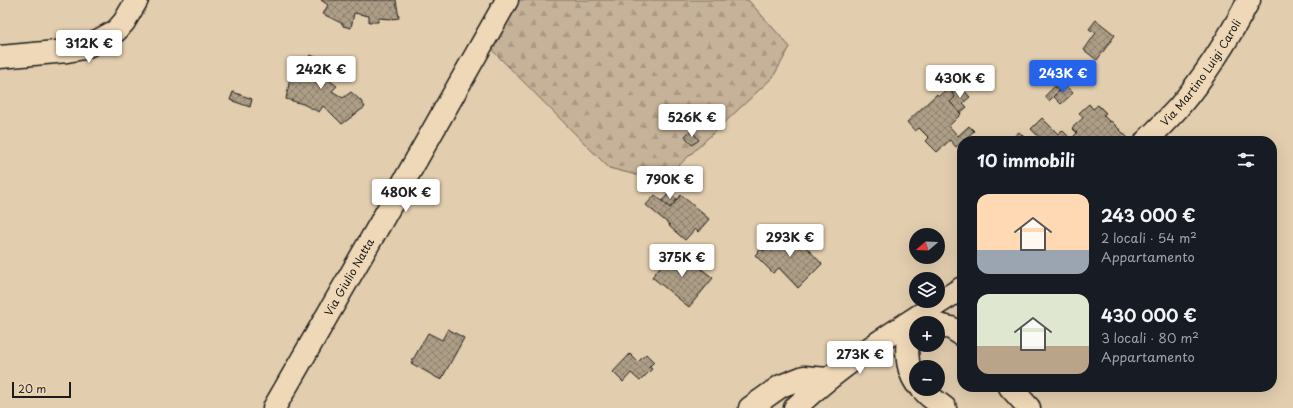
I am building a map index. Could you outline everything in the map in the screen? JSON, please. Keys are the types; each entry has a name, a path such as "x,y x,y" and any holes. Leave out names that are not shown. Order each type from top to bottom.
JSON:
{"main road":[{"path":"0,56 67,51 84,48 116,31 124,22 137,0"},
{"name":"Via Giulio Natta","path":"274,408 507,0"},
{"name":"Via Martino Luigi Caroli","path":"1151,136 1178,109 1202,78 1249,0"},
{"path":"923,316 957,292"},
{"path":"795,408 828,379 859,355 909,325"},
{"path":"945,327 957,331"},
{"path":"909,337 906,348 909,366"},
{"path":"750,408 781,386 804,377 828,379"},
{"path":"929,396 945,408"}],"green space":[{"path":"516,0 748,0 790,47 773,77 675,169 648,178 609,168 489,47"}],"building":[{"path":"321,0 396,0 399,18 378,18 378,22 369,22 369,16 354,13 351,28 343,26 343,24 323,14 328,5"},
{"path":"1096,20 1115,35 1097,60 1084,50 1096,33 1089,29"},
{"path":"310,55 331,63 333,61 337,64 329,80 337,86 332,91 343,98 351,92 365,107 342,124 323,106 319,112 303,104 286,99 293,62 307,65"},
{"path":"959,85 970,97 963,103 967,107 960,113 950,102 955,97 952,93"},
{"path":"1065,85 1073,93 1061,104 1053,96"},
{"path":"1055,86 1059,91 1049,101 1045,96"},
{"path":"948,88 955,97 950,102 961,114 949,126 958,136 957,146 956,147 950,140 937,152 926,141 929,138 919,128 915,131 907,122 937,94 939,96"},
{"path":"233,92 252,99 250,107 230,100"},
{"path":"1089,104 1093,109 1098,105 1106,113 1103,115 1126,136 1074,136 1077,133 1072,128 1083,118 1079,113"},
{"path":"1042,118 1058,134 1062,130 1068,136 1038,136 1031,129"},
{"path":"969,126 974,131 968,136 958,136"},
{"path":"691,130 699,140 692,145 685,136"},
{"path":"1019,132 1023,136 1014,136"},
{"path":"669,193 677,199 670,208 662,201"},
{"path":"655,195 670,208 681,195 709,219 698,232 695,229 685,240 646,205"},
{"path":"788,228 822,264 798,288 779,268 773,273 755,255 761,249 763,251"},
{"path":"675,248 713,278 689,307 652,277"},
{"path":"448,329 464,338 441,380 411,363 428,333 442,340"},
{"path":"630,354 638,362 646,354 654,362 649,367 652,369 640,381 631,373 623,382 613,372"}]}
